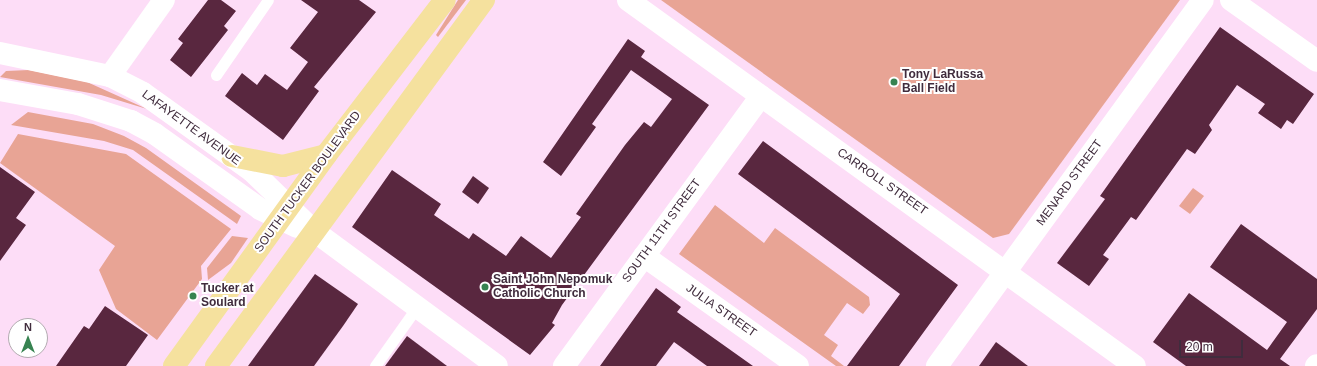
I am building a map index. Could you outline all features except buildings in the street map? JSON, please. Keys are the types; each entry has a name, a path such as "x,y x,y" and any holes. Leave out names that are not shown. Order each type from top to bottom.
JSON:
{"main road":[{"name":"SOUTH TUCKER BOULEVARD","path":"174,366 326,155 445,0"},
{"path":"216,366 484,0"},
{"path":"232,156 284,166 326,155"}],"street":[{"path":"110,76 164,0"},
{"name":"CARROLL STREET","path":"628,0 1006,270 1135,366"},
{"name":"MENARD STREET","path":"937,366 1203,0"},
{"path":"1231,0 1317,61"},
{"name":"LAFAYETTE AVENUE","path":"0,53 110,76 170,110 232,156 284,212"},
{"name":"LAFAYETTE AVENUE","path":"1,94 78,104 130,121 155,134 314,231 497,366"},
{"name":"SOUTH 11TH STREET","path":"564,366 761,96"},
{"name":"JULIA STREET","path":"644,256 798,366"}],"lane":[{"path":"216,75 268,0"},
{"path":"375,366 417,307"}],"shaded area":[{"path":"458,0 466,0 438,37 436,35"},
{"path":"661,0 1180,0 1009,234 993,238"},
{"path":"29,70 87,82 147,109 101,95 0,77 6,71"},
{"path":"28,112 93,124 124,136 146,148 241,216 237,224 133,150 104,141 11,125"},
{"path":"18,134 126,154 231,229 201,266 202,279 157,340 116,309 99,270 115,246 0,163"},
{"path":"1193,188 1204,196 1190,214 1179,206"},
{"path":"715,205 764,243 775,228 869,297 870,305 863,314 847,303 824,335 838,345 831,356 844,366 836,366 679,254"},
{"path":"232,236 248,238 231,263 208,280 207,268"}],"place":[{"name":"Tony LaRussa Ball Field","path":"894,82"},
{"name":"Saint John Nepomuk Catholic Church","path":"485,287"},
{"name":"Tucker at Soulard","path":"193,296"}]}
